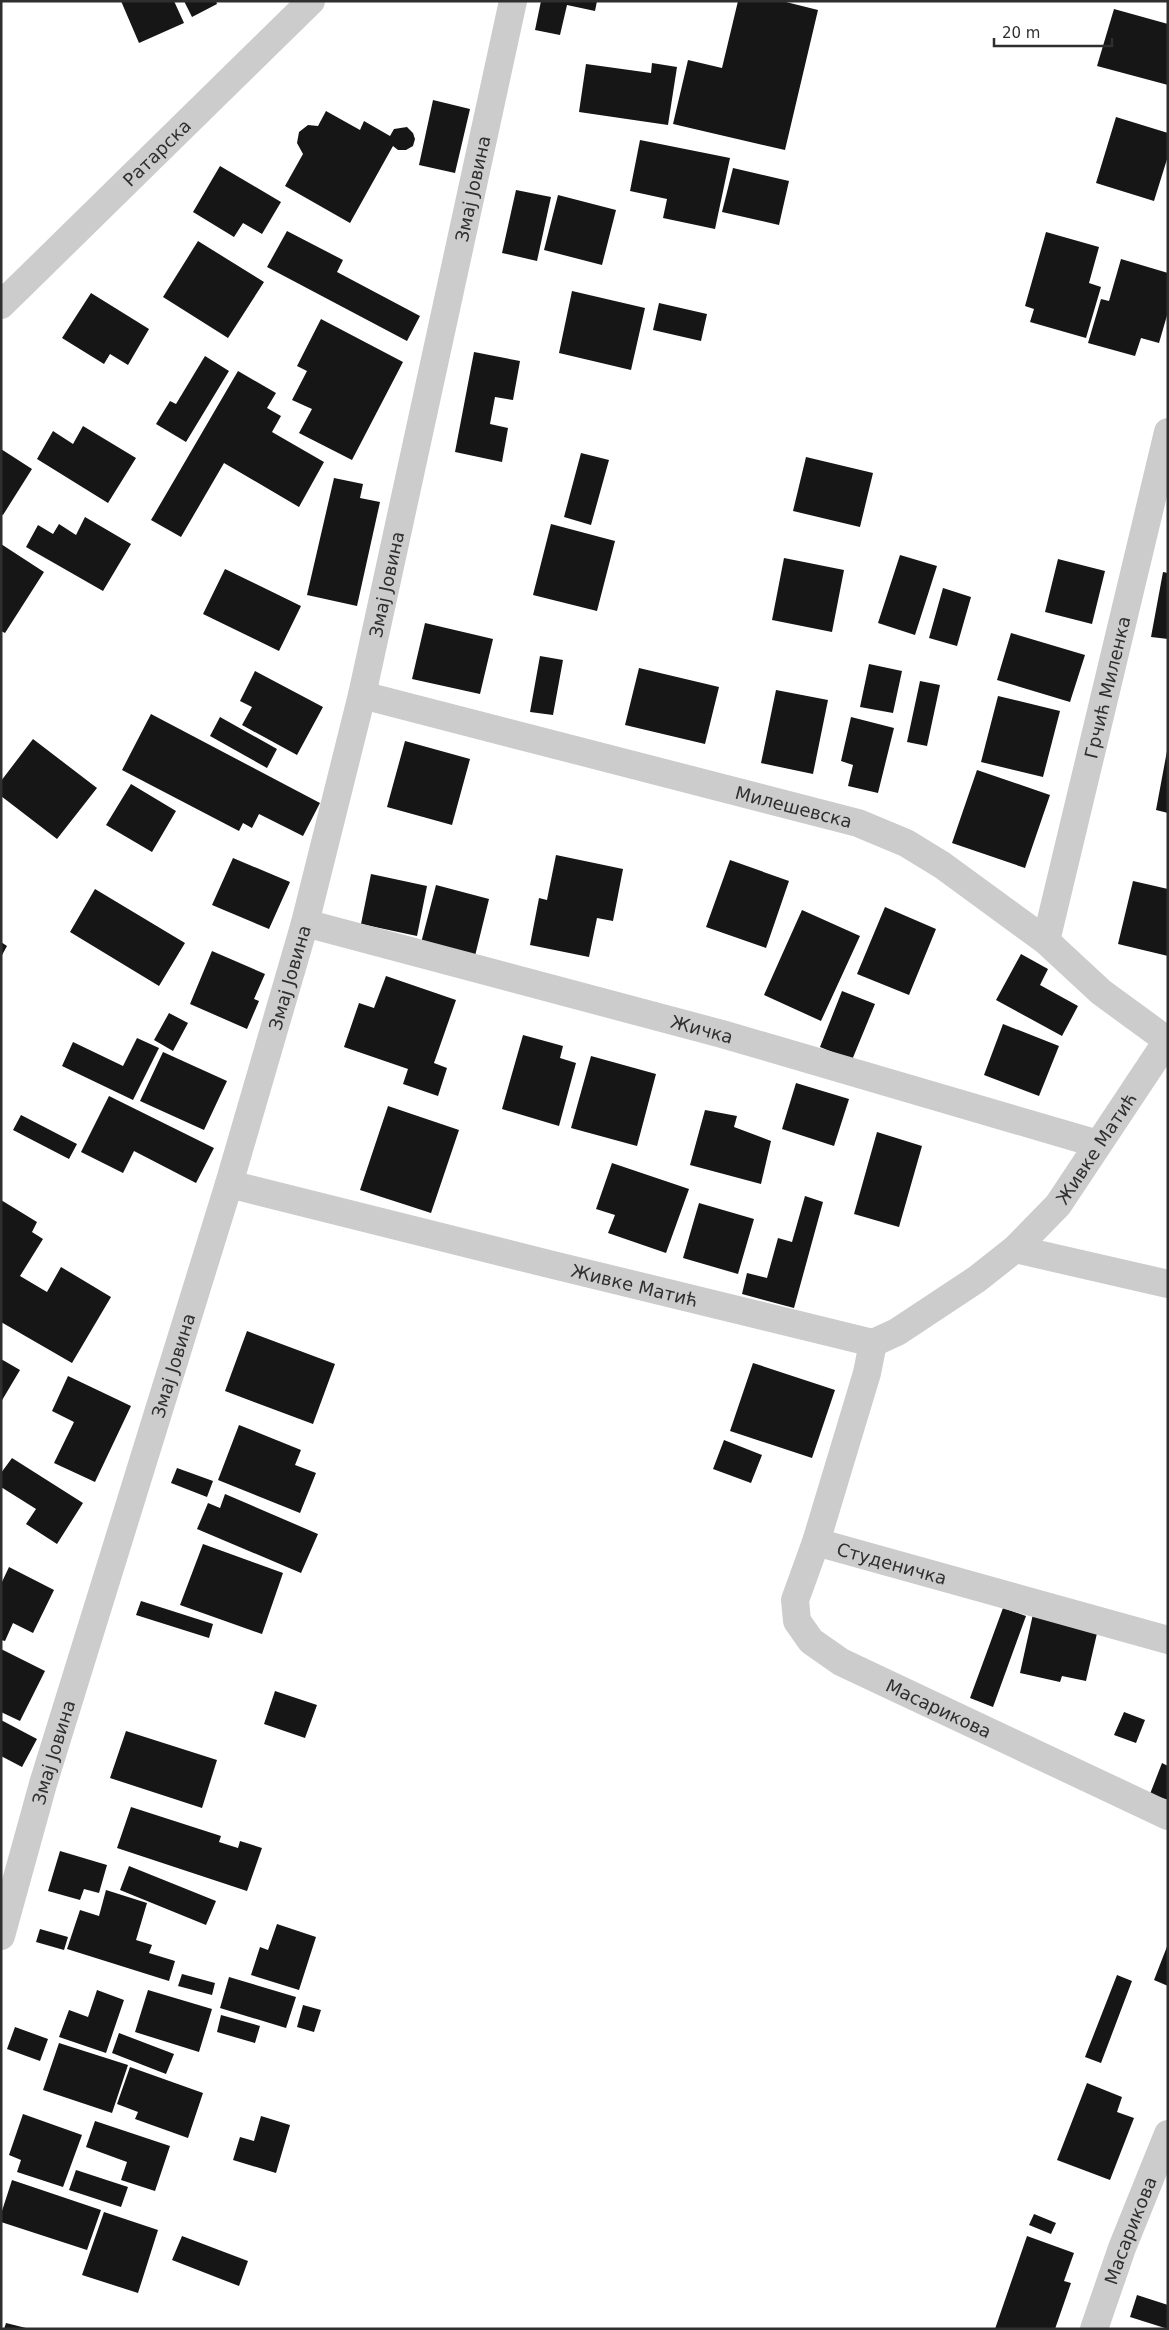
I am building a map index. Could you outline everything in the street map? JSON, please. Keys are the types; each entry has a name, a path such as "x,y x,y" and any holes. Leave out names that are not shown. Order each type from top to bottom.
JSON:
{"street":[{"name":"Ратарска","path":"1,305 311,1"},
{"name":"Змај Јовина","path":"1,1936 43,1784 229,1184 305,923 362,695 513,1"},
{"name":"Грчић Миленка","path":"1046,941 1168,432"},
{"name":"Милешевска","path":"362,695 858,824 906,843 942,865 1046,941 1100,992 1167,1041"},
{"name":"Жичка","path":"305,923 722,1034 1098,1144"},
{"name":"Живке Матић","path":"229,1184 872,1343 905,1327 977,1279 1015,1249 1058,1205 1167,1041"},
{"path":"1015,1249 1168,1284"},
{"name":"Студеничка","path":"872,1343 867,1373 816,1542 1168,1640"},
{"name":"Масарикова","path":"816,1542 795,1600 797,1621 810,1641 841,1662 1168,1816"},
{"name":"Масарикова","path":"1094,2329 1122,2248 1168,2134"}],"building":[{"path":"121,1 174,1 184,23 139,43"},
{"path":"184,1 216,1 217,4 192,17"},
{"path":"541,1 597,1 595,11 567,5 560,35 535,30"},
{"path":"738,1 782,1 818,10 785,150 673,124 688,60 722,68"},
{"path":"1114,9 1168,24 1168,85 1097,66"},
{"path":"652,63 677,67 668,125 579,112 586,64 651,73"},
{"path":"433,100 470,109 455,173 419,165"},
{"path":"326,111 360,130 364,121 390,136 394,129 407,127 413,133 415,139 413,146 406,150 398,150 393,146 350,223 285,186 303,154 297,143 299,132 308,125 318,126"},
{"path":"1116,117 1168,133 1168,156 1154,201 1096,183"},
{"path":"640,140 730,158 715,229 663,218 667,199 630,191"},
{"path":"220,166 281,202 262,234 243,223 234,237 193,212"},
{"path":"733,168 789,181 779,225 722,212"},
{"path":"516,190 551,197 537,261 502,253"},
{"path":"558,195 616,210 602,265 544,250"},
{"path":"287,231 343,260 337,272 420,316 407,341 267,267"},
{"path":"1046,232 1099,247 1089,283 1101,287 1086,338 1030,322 1034,309 1025,306"},
{"path":"198,241 264,282 228,338 163,297"},
{"path":"1121,259 1168,273 1168,312 1159,343 1141,338 1135,356 1088,343 1101,299 1109,301"},
{"path":"572,291 645,308 631,370 559,353"},
{"path":"91,293 149,329 128,365 110,354 104,364 62,338"},
{"path":"659,303 707,314 701,341 653,330"},
{"path":"321,319 403,362 352,460 299,433 312,409 292,400 307,371 297,366"},
{"path":"474,352 520,361 513,400 495,397 490,424 508,428 502,462 455,452"},
{"path":"205,356 229,371 186,442 156,424 170,401 176,404"},
{"path":"238,371 276,393 267,408 281,416 272,432 324,462 299,507 224,463 181,537 151,520"},
{"path":"83,426 136,458 108,503 37,459 53,431 73,444"},
{"path":"1,449 32,469 3,515 1,514"},
{"path":"581,453 609,460 591,525 564,517"},
{"path":"806,457 873,473 860,527 793,511"},
{"path":"334,478 363,484 360,498 380,502 357,606 307,595"},
{"path":"85,517 131,544 103,591 26,547 38,525 53,534 59,524 76,535"},
{"path":"551,524 615,541 597,611 533,595"},
{"path":"1,544 44,572 5,633 1,631"},
{"path":"900,555 937,566 915,635 878,623"},
{"path":"784,558 844,570 832,632 772,620"},
{"path":"1058,559 1105,571 1092,624 1045,612"},
{"path":"225,569 301,606 279,651 203,614"},
{"path":"1163,572 1168,573 1168,639 1151,637"},
{"path":"943,588 971,597 957,646 929,638"},
{"path":"425,623 493,639 480,694 412,679"},
{"path":"1011,633 1085,655 1070,702 997,680"},
{"path":"540,656 563,660 553,715 530,712"},
{"path":"869,664 902,671 893,713 860,707"},
{"path":"639,668 719,687 705,744 625,725"},
{"path":"255,671 323,707 297,755 242,725 252,707 240,701"},
{"path":"920,681 940,685 927,746 907,742"},
{"path":"776,690 828,700 813,774 761,763"},
{"path":"998,696 1060,711 1043,777 981,762"},
{"path":"151,714 320,803 303,836 259,814 252,828 243,823 239,831 122,770"},
{"path":"220,717 277,749 267,768 210,736"},
{"path":"851,717 894,728 878,793 848,786 853,765 841,761"},
{"path":"33,739 97,788 57,839 1,796 1,781"},
{"path":"405,741 470,759 452,825 387,807"},
{"path":"1168,751 1168,813 1156,810"},
{"path":"977,770 1050,795 1025,868 952,843"},
{"path":"131,784 176,811 152,852 106,825"},
{"path":"556,855 623,869 613,921 597,918 589,957 530,945 539,898 547,900"},
{"path":"233,858 290,882 269,929 212,905"},
{"path":"730,860 789,881 766,948 706,927"},
{"path":"371,874 427,886 417,936 361,924"},
{"path":"1133,881 1168,889 1168,956 1118,944"},
{"path":"436,885 489,899 475,956 421,943"},
{"path":"95,889 185,943 159,986 70,932"},
{"path":"885,907 936,929 909,995 857,974"},
{"path":"802,910 860,936 821,1021 764,995"},
{"path":"1,942 7,946 1,957"},
{"path":"212,951 265,974 254,999 259,1001 247,1029 190,1004"},
{"path":"1021,954 1048,969 1040,985 1078,1006 1062,1036 996,1000"},
{"path":"386,976 456,1000 434,1063 447,1068 438,1096 403,1084 408,1069 344,1047 359,1003 374,1008"},
{"path":"842,991 875,1004 852,1060 820,1047"},
{"path":"169,1013 188,1023 173,1051 154,1040"},
{"path":"1003,1024 1059,1046 1039,1096 984,1075"},
{"path":"523,1035 563,1046 560,1058 576,1063 559,1126 502,1109"},
{"path":"137,1038 159,1048 133,1100 62,1066 73,1042 123,1066"},
{"path":"163,1052 227,1081 204,1130 140,1101"},
{"path":"591,1056 656,1074 637,1146 571,1128"},
{"path":"796,1083 849,1099 834,1146 782,1129"},
{"path":"109,1096 214,1148 196,1183 134,1151 123,1173 81,1152"},
{"path":"388,1106 459,1130 431,1213 360,1190"},
{"path":"705,1110 737,1116 734,1127 771,1141 761,1184 690,1165"},
{"path":"21,1115 77,1144 69,1159 13,1130"},
{"path":"877,1132 922,1146 899,1227 854,1214"},
{"path":"612,1163 689,1189 666,1253 608,1233 615,1215 596,1209"},
{"path":"805,1196 823,1202 794,1308 742,1294 747,1273 767,1278 778,1238 792,1242"},
{"path":"1,1200 37,1222 32,1232 43,1239 20,1276 47,1292 61,1267 111,1297 72,1363 1,1322"},
{"path":"699,1203 754,1219 738,1274 683,1258"},
{"path":"247,1331 335,1364 313,1424 225,1391"},
{"path":"1,1359 20,1370 1,1402"},
{"path":"753,1363 835,1390 812,1458 730,1431"},
{"path":"68,1376 131,1406 95,1482 54,1463 74,1422 52,1411"},
{"path":"239,1425 301,1450 295,1465 316,1473 300,1513 218,1480"},
{"path":"724,1440 762,1455 751,1483 713,1469"},
{"path":"12,1458 83,1503 57,1544 26,1524 36,1509 1,1487 1,1473"},
{"path":"177,1468 213,1481 207,1497 171,1483"},
{"path":"225,1494 318,1534 301,1573 197,1529 208,1503 220,1508"},
{"path":"203,1544 283,1573 262,1634 180,1605"},
{"path":"9,1567 54,1590 33,1633 13,1623 5,1641 1,1640 1,1584"},
{"path":"141,1601 213,1624 209,1638 136,1615"},
{"path":"1003,1608 1026,1616 993,1707 970,1698"},
{"path":"1033,1614 1098,1629 1086,1681 1062,1676 1060,1682 1020,1673"},
{"path":"1,1649 45,1671 20,1721 1,1712"},
{"path":"275,1691 317,1705 305,1738 264,1724"},
{"path":"1124,1712 1145,1720 1136,1743 1114,1735"},
{"path":"1,1720 37,1739 22,1767 1,1756"},
{"path":"126,1731 217,1760 202,1808 110,1778"},
{"path":"1162,1763 1168,1766 1168,1800 1150,1794"},
{"path":"131,1807 221,1836 219,1842 238,1848 240,1841 262,1848 247,1891 117,1848"},
{"path":"60,1851 107,1865 99,1893 84,1889 80,1900 48,1891"},
{"path":"129,1866 216,1901 206,1925 120,1890"},
{"path":"106,1890 147,1903 136,1940 152,1945 149,1953 175,1961 169,1981 67,1949 80,1910 99,1916"},
{"path":"277,1924 316,1937 299,1990 251,1975 260,1947 268,1950"},
{"path":"40,1929 68,1937 64,1950 36,1942"},
{"path":"1168,1944 1168,1986 1154,1980"},
{"path":"182,1974 215,1983 212,1995 178,1986"},
{"path":"1117,1975 1132,1981 1101,2063 1085,2057"},
{"path":"229,1977 296,1997 286,2028 220,2008"},
{"path":"97,1990 124,2000 106,2053 59,2037 69,2010 88,2017"},
{"path":"148,1990 212,2009 199,2052 135,2032"},
{"path":"303,2005 321,2010 314,2032 297,2027"},
{"path":"221,2015 260,2026 255,2043 217,2032"},
{"path":"15,2027 48,2039 40,2061 7,2049"},
{"path":"119,2033 174,2054 166,2074 112,2053"},
{"path":"59,2043 128,2065 112,2113 43,2090"},
{"path":"130,2067 203,2093 188,2138 135,2119 138,2112 117,2104"},
{"path":"1087,2083 1122,2097 1117,2112 1134,2118 1110,2180 1057,2160"},
{"path":"23,2114 82,2135 63,2187 17,2172 21,2160 9,2155"},
{"path":"261,2116 290,2125 276,2173 233,2160 240,2137 254,2141"},
{"path":"95,2121 170,2146 155,2191 121,2180 127,2162 86,2147"},
{"path":"76,2170 128,2187 121,2207 69,2190"},
{"path":"12,2180 101,2210 87,2250 1,2222 1,2214"},
{"path":"104,2212 158,2230 138,2293 82,2275"},
{"path":"1034,2214 1056,2223 1051,2234 1029,2225"},
{"path":"182,2236 248,2261 239,2286 172,2260"},
{"path":"1027,2236 1074,2253 1064,2281 1071,2283 1055,2329 995,2329"},
{"path":"1137,2295 1168,2305 1168,2329 1130,2317"},
{"path":"6,2323 26,2328 4,2329"}]}
